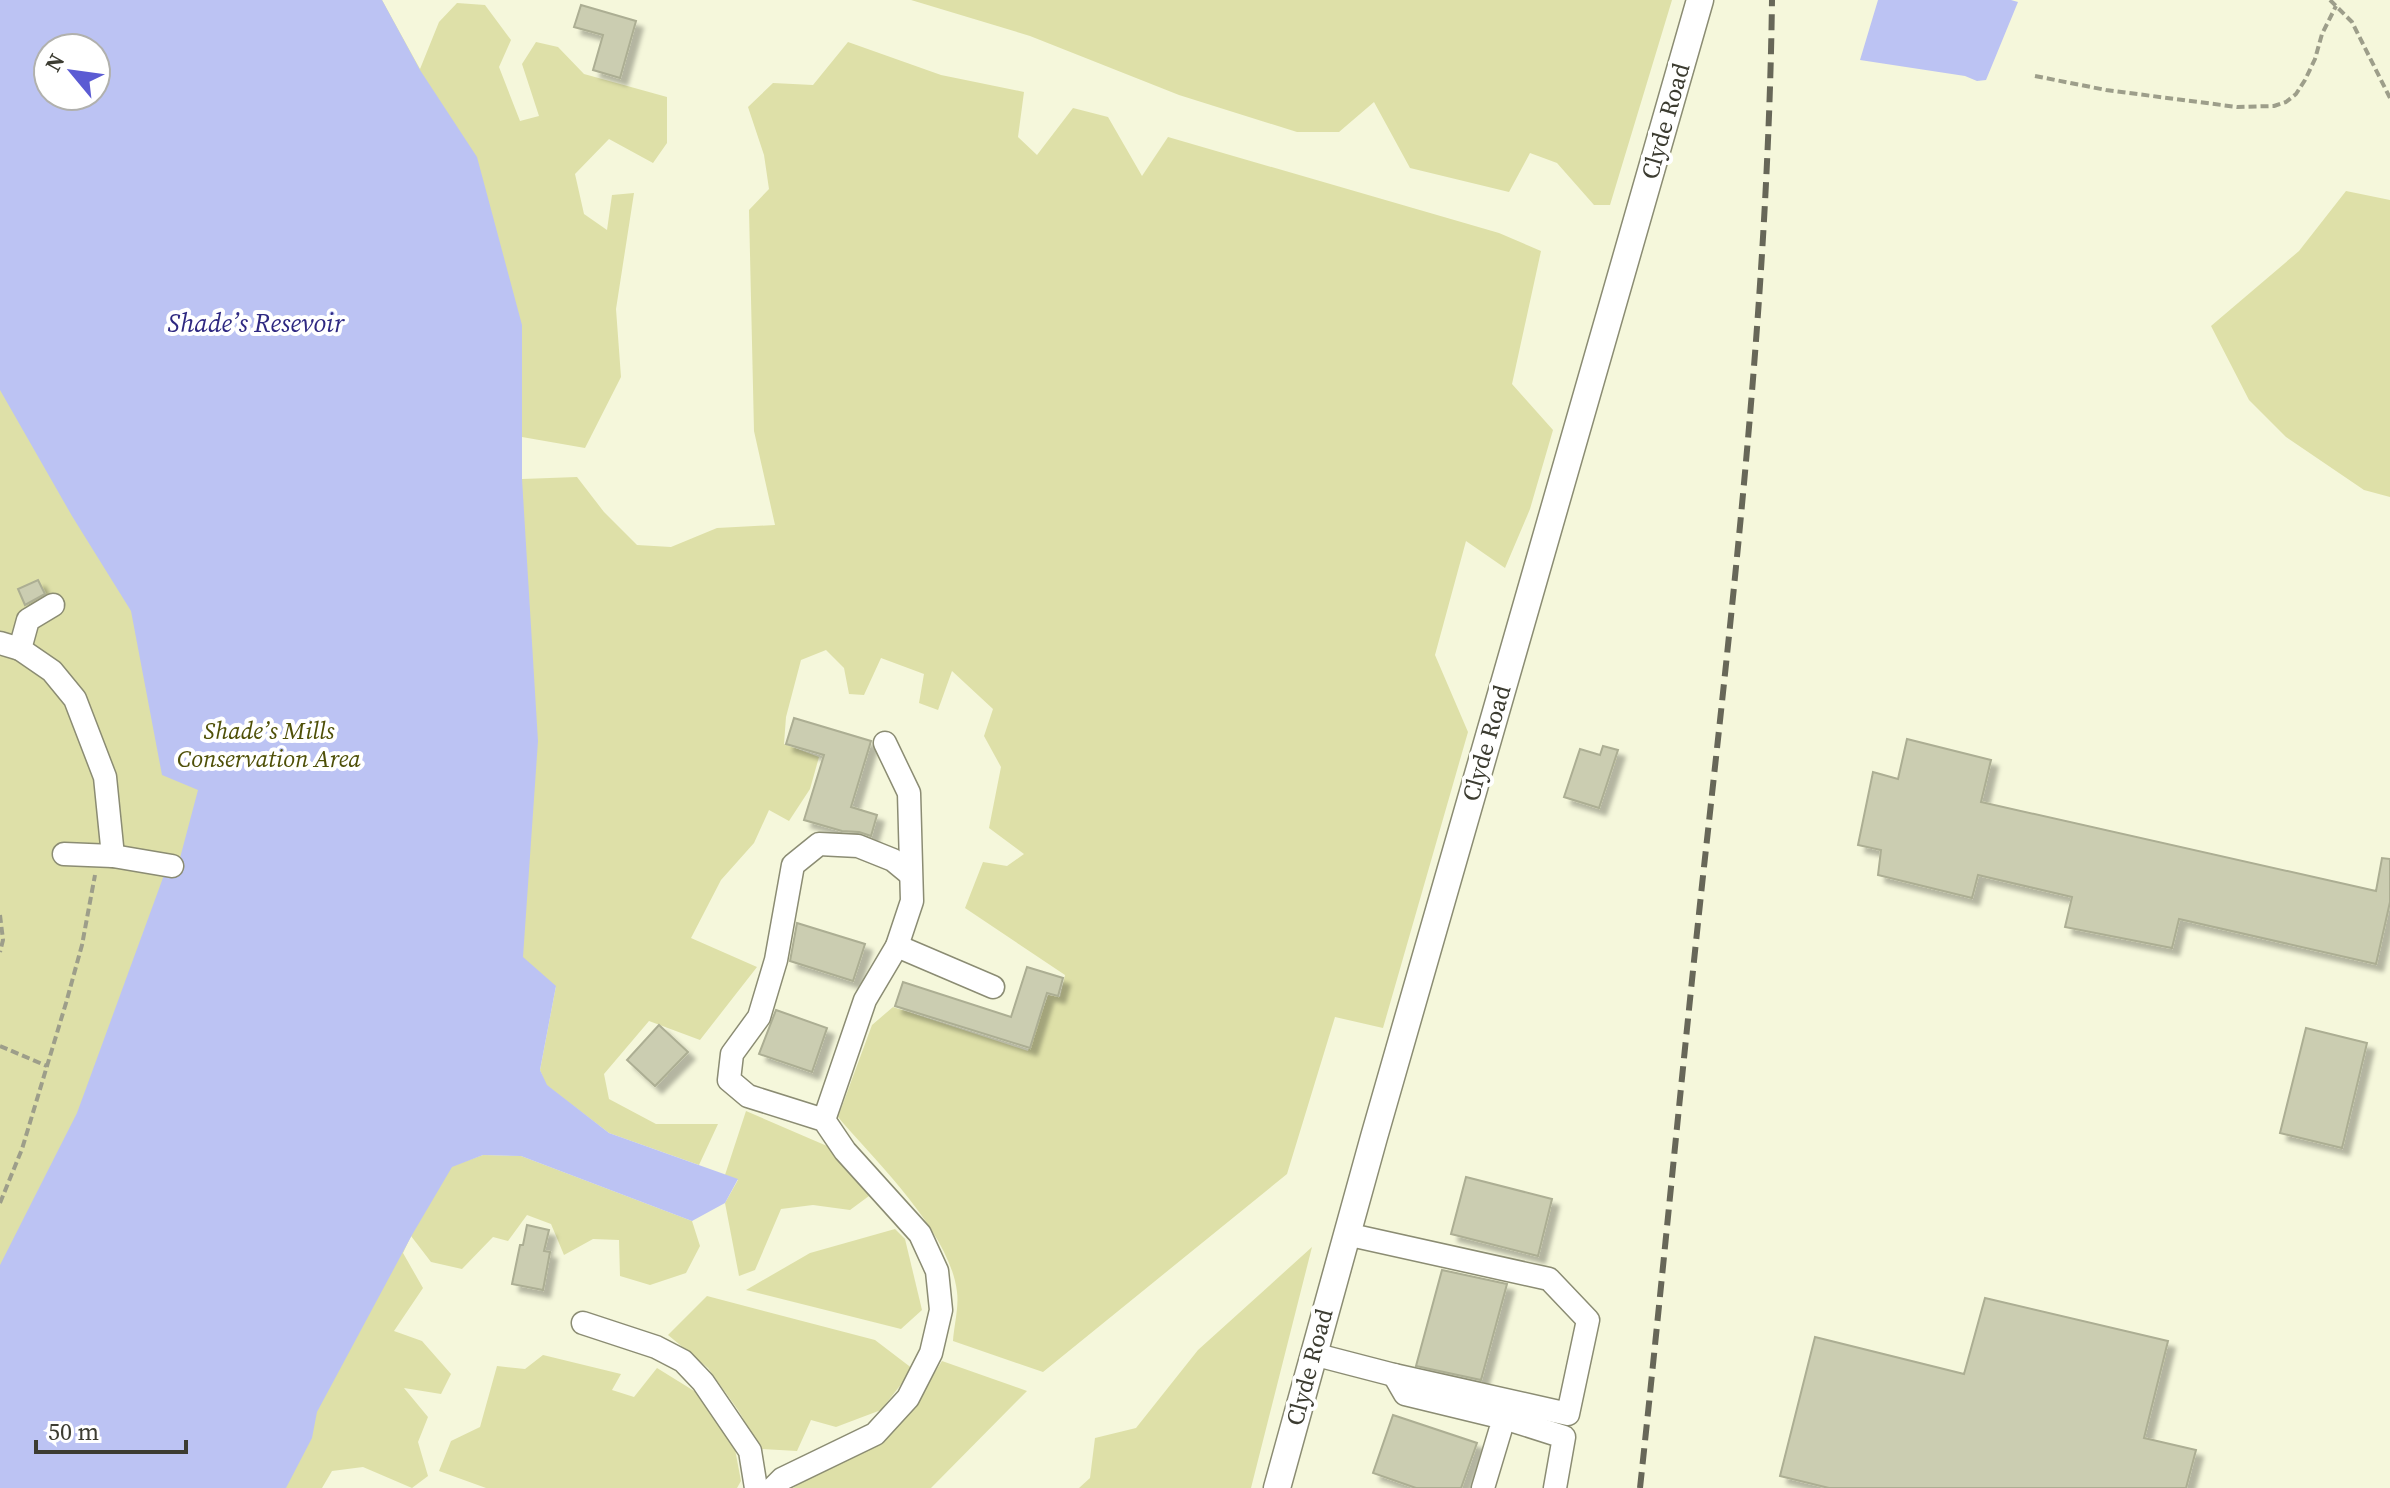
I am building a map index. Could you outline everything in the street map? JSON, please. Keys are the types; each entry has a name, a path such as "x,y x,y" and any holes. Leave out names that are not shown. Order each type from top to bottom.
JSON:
{"main road":[{"name":"Clyde Road","path":"1282,1487 1313,1354 1346,1234 1700,0"}],"lane":[{"path":"53,605 28,620 10,646 52,671 75,699 105,777 113,856"},
{"path":"824,1120 865,1000 897,946 912,901 909,793 885,743"},
{"path":"773,1488 782,1479 875,1434 908,1398 931,1353 941,1310 937,1271 920,1234 845,1151 824,1120 748,1096 729,1080 732,1054 759,1017 776,960 793,865 819,844 858,846 893,860 910,874"},
{"path":"64,854 113,856 172,866"},
{"path":"897,946 993,987"},
{"path":"1313,1354 1568,1414 1588,1320 1549,1279 1346,1234"},
{"path":"583,1323 656,1347 683,1361 703,1382 750,1451 756,1488"},
{"path":"1394,1375 1405,1394 1504,1418 1564,1437 1555,1488"},
{"path":"1483,1488 1504,1418"}],"path":[{"path":"2330,0 2352,22 2390,98"},
{"path":"2035,76 2106,90 2237,107 2274,106 2286,102 2301,87 2336,6"},
{"path":"0,1203 22,1149 82,945 96,871 113,856"},
{"path":"0,915 3,940 0,952"},
{"path":"0,1046 47,1066"}],"green space":[{"name":"Shade’s Mills Conservation Area","path":"0,0 382,0 420,69 439,22 457,3 485,5 511,40 499,67 520,121 539,116 522,64 536,42 558,47 584,74 667,97 667,143 653,163 609,139 575,174 584,214 607,230 612,195 634,193 616,309 621,377 585,448 522,437 522,479 577,477 604,512 637,545 671,547 717,528 775,525 754,431 749,210 769,189 764,155 748,107 773,83 813,85 848,42 941,75 1024,92 1018,137 1037,155 1073,108 1108,117 1142,176 1168,137 1499,233 1541,251 1512,384 1553,430 1530,509 1505,568 1466,541 1435,655 1468,732 1383,1028 1335,1017 1287,1174 1043,1372 953,1341 957,1292 941,1246 910,1199 838,1117 872,1025 893,1007 1028,1051 1048,995 1060,997 1065,975 965,908 983,862 1007,866 1024,854 989,828 1001,767 984,736 993,709 952,671 938,710 919,703 924,674 881,658 864,695 849,694 844,668 826,650 801,660 786,717 784,744 819,757 810,789 789,821 769,810 754,843 721,880 691,938 757,967 700,1040 649,1021 604,1074 609,1099 656,1124 718,1124 699,1165 609,1133 546,1085 540,1070 556,986 452,1166 483,1155 521,1156 692,1221 700,1246 686,1273 650,1285 620,1276 619,1240 593,1239 564,1255 551,1224 527,1215 508,1241 493,1237 462,1269 431,1262 411,1236 403,1253 423,1288 394,1331 422,1341 451,1374 441,1394 404,1388 428,1417 418,1442 428,1476 412,1488 363,1467 332,1471 322,1488 0,1488"},
{"path":"911,0 1672,0 1610,205 1594,205 1557,163 1530,153 1509,192 1410,168 1374,102 1339,132 1297,132 1179,95 1030,36"},
{"path":"2346,191 2390,200 2390,497 2364,490 2286,437 2249,400 2211,326 2299,251"},
{"path":"746,1111 834,1149 869,1196 850,1210 813,1205 781,1209 755,1270 739,1276 725,1203 738,1180 725,1175"},
{"path":"895,1229 905,1239 922,1310 901,1329 746,1290 810,1253"},
{"path":"1312,1247 1251,1488 1079,1488 1090,1478 1095,1438 1136,1428 1198,1350"},
{"path":"707,1296 875,1340 913,1369 881,1410 836,1427 811,1420 797,1451 761,1449 708,1368 668,1335"},
{"path":"543,1355 621,1374 612,1390 634,1397 657,1368 699,1394 734,1444 741,1481 737,1488 486,1488 439,1471 451,1441 480,1427 497,1366 525,1369"},
{"path":"942,1361 1027,1391 931,1488 793,1488 909,1413"}],"water":[{"name":"Shade’s Resevoir","path":"0,0 382,0 420,70 477,157 522,325 522,479 538,741 523,957 556,986 540,1070 547,1085 609,1133 738,1179 725,1203 692,1221 521,1156 483,1155 452,1167 317,1412 312,1438 286,1488 0,1488 0,1265 77,1113 164,875 180,858 198,790 162,775 131,611 0,390"},
{"path":"1878,0 2018,2 1986,80 1977,81 1965,76 1860,60"}],"building":[{"path":"581,5 636,21 620,78 593,70 603,35 574,27"},
{"path":"38,580 45,594 25,605 18,589"},
{"path":"794,718 871,741 851,807 877,815 871,836 804,820 824,755 786,744"},
{"path":"1907,739 1991,760 1981,802 2376,891 2382,858 2390,859 2390,902 2376,964 2179,919 2172,948 2065,927 2072,897 1978,875 1972,898 1878,875 1881,850 1858,845 1873,772 1898,779"},
{"path":"1603,746 1618,750 1599,808 1564,797 1580,749 1600,755"},
{"path":"797,923 865,944 853,981 790,961"},
{"path":"1027,967 1063,978 1058,996 1047,993 1030,1048 895,1006 903,982 1011,1017"},
{"path":"776,1010 827,1028 812,1072 759,1054"},
{"path":"659,1025 688,1052 655,1086 627,1060"},
{"path":"2306,1028 2367,1043 2342,1148 2280,1133"},
{"path":"1466,1177 1552,1199 1538,1256 1451,1234"},
{"path":"527,1225 549,1230 544,1251 550,1252 543,1290 512,1284"},
{"path":"1442,1270 1507,1284 1481,1380 1416,1366"},
{"path":"1985,1298 2168,1341 2144,1438 2196,1450 2186,1488 1829,1488 1780,1476 1815,1337 1964,1374"},
{"path":"1393,1415 1477,1443 1461,1488 1416,1488 1373,1473"}],"railway":[{"path":"1640,1488 1748,439 1764,220 1772,0"}]}
